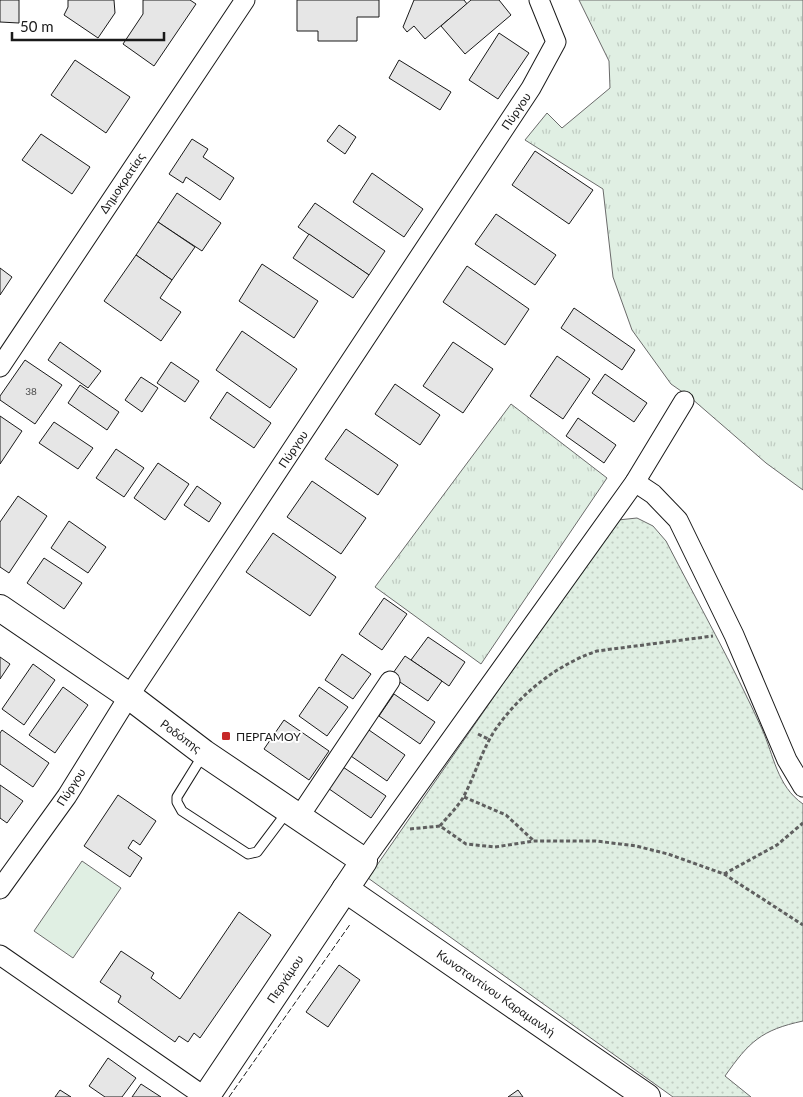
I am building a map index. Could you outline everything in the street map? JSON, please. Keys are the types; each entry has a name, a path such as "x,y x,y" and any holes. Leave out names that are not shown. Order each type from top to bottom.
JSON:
{"street":[{"name":"Δημοκρατίας","path":"0,367 245,0"},
{"name":"Πύργου","path":"0,890 67,796 129,696 531,88 556,42 539,0"},
{"path":"364,861 635,482 684,401"},
{"path":"635,482 653,494 678,520 734,635 787,760 803,786"},
{"name":"Ροδόπης","path":"0,608 129,696 204,753 364,861"},
{"path":"293,813 390,681"},
{"name":"Περγάμου","path":"206,1097 364,861"},
{"name":"Κωνσταντίνου Καραμανλή","path":"345,889 648,1097"},
{"path":"0,955 206,1097"}],"lane":[{"path":"204,753 177,797 177,802 182,811 244,852 252,854 257,852 293,813"}],"path":[{"path":"440,826 464,797 495,730 516,706 549,675 578,658 597,651 689,638 734,635"},
{"path":"464,797 506,815 534,841"},
{"path":"724,874 777,845 803,823"},
{"path":"385,832 440,826 466,844 495,847 534,841 596,841 636,846 668,854 724,874 803,925"}],"green space":[{"path":"579,0 803,0 803,490 766,463 691,398 671,384 632,330 613,277 603,189 525,140 547,113 562,128 610,88 609,61"},
{"path":"511,404 607,478 481,664 375,587"},
{"path":"637,518 653,526 666,541 751,705 777,770 787,788 803,804 803,1021 776,1029 757,1039 741,1054 725,1076 751,1097 673,1097 368,878 514,668 603,533 618,520"},
{"path":"82,861 121,888 73,958 34,931"}],"building":[{"path":"0,0 19,0 19,23 0,22"},
{"path":"68,0 114,0 115,13 98,38 64,15 68,7"},
{"path":"143,0 190,0 196,4 154,66 123,44 143,14"},
{"path":"297,0 379,0 379,17 357,17 357,41 318,41 318,31 297,31"},
{"path":"414,0 464,0 467,4 425,39 414,26 407,32 403,27"},
{"path":"471,0 499,0 511,15 465,54 441,26"},
{"path":"499,33 529,53 498,99 469,80"},
{"path":"75,60 130,97 106,133 51,95"},
{"path":"399,60 451,92 440,110 389,78"},
{"path":"339,125 356,137 345,154 327,141"},
{"path":"41,134 90,167 72,194 22,160"},
{"path":"192,139 208,149 203,157 234,178 220,200 186,177 183,183 169,174"},
{"path":"535,151 593,190 569,224 512,185"},
{"path":"372,173 423,209 404,237 353,202"},
{"path":"177,193 221,223 202,251 158,222"},
{"path":"315,203 385,251 369,275 298,227"},
{"path":"496,214 556,255 535,285 475,244"},
{"path":"158,222 195,247 172,280 136,255"},
{"path":"309,234 369,275 353,298 293,258"},
{"path":"136,255 172,280 160,298 181,312 161,341 104,301"},
{"path":"262,264 318,301 294,338 239,301"},
{"path":"467,266 529,309 505,345 443,302"},
{"path":"0,268 12,277 0,295"},
{"path":"574,308 635,350 622,370 561,328"},
{"path":"242,331 297,369 270,408 216,370"},
{"path":"60,342 101,371 88,388 48,360"},
{"path":"453,342 493,369 463,413 423,386"},
{"path":"557,356 590,379 563,419 530,396"},
{"path":"25,360 62,385 35,424 0,400 0,396"},
{"path":"171,362 199,381 185,402 157,383"},
{"path":"605,374 647,403 634,422 592,393"},
{"path":"141,377 158,388 142,412 125,400"},
{"path":"395,384 440,415 420,445 375,414"},
{"path":"80,385 119,412 107,430 68,403"},
{"path":"227,392 271,423 254,448 210,418"},
{"path":"0,416 22,431 0,464"},
{"path":"578,418 616,445 604,463 566,436"},
{"path":"54,422 93,448 78,469 39,443"},
{"path":"346,429 398,465 378,495 325,459"},
{"path":"116,449 144,468 124,497 96,478"},
{"path":"158,463 189,484 165,520 134,498"},
{"path":"312,481 366,518 341,554 287,517"},
{"path":"197,486 221,503 209,522 184,505"},
{"path":"18,496 47,516 9,573 0,567 0,522"},
{"path":"69,521 106,547 88,573 51,548"},
{"path":"273,533 336,577 310,616 246,572"},
{"path":"44,558 82,583 64,609 27,583"},
{"path":"384,598 407,614 382,650 359,634"},
{"path":"428,637 465,662 449,686 411,660"},
{"path":"342,654 371,674 353,699 325,680"},
{"path":"405,656 442,681 428,701 391,676"},
{"path":"0,657 10,664 0,679"},
{"path":"33,664 55,680 24,725 2,709"},
{"path":"63,687 88,705 55,753 29,735"},
{"path":"319,687 348,707 327,736 299,716"},
{"path":"394,694 435,722 420,744 379,716"},
{"path":"284,720 329,751 309,780 264,749"},
{"path":"366,728 405,755 387,781 348,754"},
{"path":"2,730 49,763 33,787 0,764 0,733"},
{"path":"337,763 386,796 371,818 322,784"},
{"path":"0,785 23,801 7,823 0,818"},
{"path":"118,795 156,821 140,845 133,840 128,848 142,858 130,877 84,846"},
{"path":"239,912 271,935 200,1038 194,1033 188,1042 179,1036 175,1042 118,1002 121,996 100,982 121,951 154,973 151,978 180,999"},
{"path":"339,965 360,980 328,1027 306,1012"},
{"path":"108,1058 136,1078 122,1097 105,1097 89,1086"},
{"path":"141,1084 161,1097 132,1097"},
{"path":"60,1090 71,1097 55,1097"},
{"path":"518,1090 523,1097 508,1097"}],"fence":[{"path":"229,1097 351,923"}],"place":[{"name":"ΠΕΡΓΑΜΟΥ","path":"226,736"}]}
